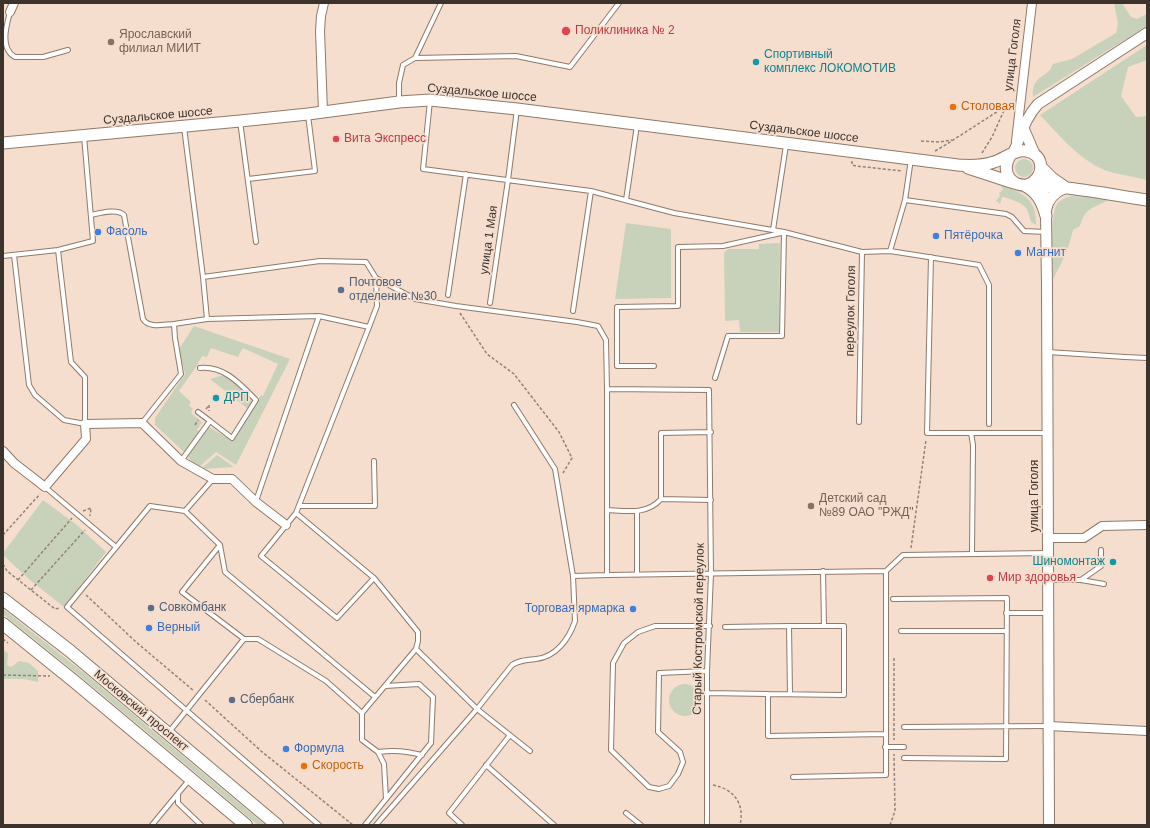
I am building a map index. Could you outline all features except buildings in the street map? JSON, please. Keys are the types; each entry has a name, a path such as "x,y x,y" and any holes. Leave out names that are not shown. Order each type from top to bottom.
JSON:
{"main road":[{"name":"Суздальское шоссе","path":"3,142 240,121 399,102 430,100 517,108 958,165 986,164 995,162 1013,153"},
{"path":"1022,185 1035,181 1040,173 1041,167 1039,160 1035,155 1024,150 1013,153 1008,160 1006,171 1008,176 1022,185 1033,190 1044,208 1046,216"},
{"name":"Суздальское шоссе","path":"958,165 1022,185 1066,188 1147,200"},
{"name":"Суздальское шоссе","path":"1041,167 1052,178 1066,188"},
{"name":"Московский проспект","path":"3,599 70,651 277,825"},
{"name":"Московский проспект","path":"3,624 246,825"}],"street":[{"path":"10,12 14,3"},
{"path":"323,112 320,31 324,3"},
{"name":"улица Гоголя","path":"1013,153 1016,107 1032,3"},
{"path":"1013,153 1023,127 1038,104 1147,33"},
{"name":"улица Гоголя","path":"1016,107 1035,155"},
{"name":"улица Гоголя","path":"1041,167 1046,216 1049,825"},
{"path":"1046,216 1046,207 1051,197 1057,191 1066,188"},
{"path":"3,451 14,463 45,487 86,439 85,424 142,423 181,461 212,479 232,479 256,502 286,525"},
{"path":"1048,538 1084,538 1102,526 1147,525"},
{"path":"1049,726 1147,731"}],"lane":[{"path":"415,58 441,3"},
{"path":"399,102 399,83 403,65 415,58 516,56 570,66 619,3"},
{"path":"10,12 4,31 4,38 6,49 15,57 43,57 68,50"},
{"path":"430,100 423,169 590,191 674,213 784,232 862,252"},
{"name":"улица 1 Мая","path":"490,303 517,108"},
{"path":"248,179 315,171 308,114"},
{"path":"240,121 256,242"},
{"path":"626,200 638,123"},
{"path":"184,126 207,319"},
{"path":"3,256 58,250 93,240 84,135"},
{"path":"773,230 787,143"},
{"path":"890,251 905,200 911,159"},
{"path":"448,295 466,174"},
{"path":"573,311 590,191"},
{"path":"905,200 1006,214 1018,222 1024,231 1046,232"},
{"path":"91,214 117,212 124,215 143,319 151,325 174,324 207,319 320,316 369,327"},
{"path":"654,366 617,366 617,307 678,306 678,246 724,246 784,232"},
{"path":"715,378 728,336 782,336 784,232"},
{"path":"14,255 29,385 35,395 64,420 85,424 85,377 71,362 58,250"},
{"name":"переулок Гоголя","path":"859,422 862,252 890,251 979,265 989,285 989,424"},
{"path":"931,257 927,433 1048,433"},
{"path":"203,276 320,261 366,262 376,278 415,299 598,326 606,340 608,390 608,575"},
{"path":"374,578 337,618 261,556 296,513 299,506 377,306 376,278"},
{"path":"256,502 320,316"},
{"path":"142,423 180,374 174,324"},
{"path":"1047,352 1125,358 1147,358"},
{"path":"198,412 232,438 256,400 232,376 209,367 200,368"},
{"name":"Старый Костромской переулок","path":"608,390 709,390 711,574 707,671 707,825"},
{"path":"376,825 477,709 512,665 522,660 546,657 552,654 562,644 573,627 575,621 573,576 555,469 514,405"},
{"path":"181,461 210,421"},
{"path":"608,510 637,511 652,508 661,499 661,433 710,432"},
{"path":"971,433 973,445 972,554"},
{"path":"299,506 375,506 374,460"},
{"path":"185,511 212,479"},
{"path":"45,487 116,547"},
{"path":"661,499 711,500"},
{"path":"319,825 67,607 150,506 185,511 220,545 225,572 375,697"},
{"path":"637,511 637,575"},
{"path":"296,513 374,578 418,632 416,649 362,713 362,740 378,752 384,764 386,800"},
{"path":"220,545 182,592 244,639 258,639 326,681 362,713"},
{"path":"1081,580 1101,566 1101,550"},
{"path":"573,576 886,571 903,555 1048,553"},
{"path":"823,571 824,626"},
{"path":"793,777 886,775 886,571"},
{"path":"1048,580 1081,580 1104,584"},
{"path":"893,599 1007,598 1006,759 904,758"},
{"path":"1006,613 1048,613"},
{"path":"707,671 660,673 658,732 680,752 683,762 678,774 669,786 659,789 648,787 611,750 614,663 624,643 638,632 655,626 710,626"},
{"path":"789,626 790,694"},
{"path":"707,694 844,695 844,626 725,627"},
{"path":"902,631 1006,631"},
{"path":"168,733 244,639"},
{"path":"416,649 477,709 530,751"},
{"path":"364,825 386,800 431,743 432,697 419,684 385,686"},
{"path":"768,694 768,736 886,734"},
{"path":"904,726 1049,726"},
{"path":"462,825 449,813 510,735"},
{"path":"886,747 904,747"},
{"path":"378,752 402,750 422,755"},
{"path":"486,765 554,825"},
{"path":"152,825 190,779"},
{"path":"178,794 178,803 201,825"},
{"path":"626,813 641,825"}],"path":[{"path":"982,153 1006,106"},
{"path":"932,152 954,140 1006,106 1016,107"},
{"path":"921,141 940,142 954,140"},
{"path":"852,159 853,166 888,171 909,172"},
{"path":"456,306 487,354 514,374 559,432 572,458 558,481"},
{"path":"3,535 29,508 45,487"},
{"path":"18,580 76,514 90,508 89,525 31,590"},
{"path":"3,564 7,571 54,609 67,607"},
{"path":"84,594 136,642 261,751 353,825"},
{"path":"3,675 52,676"},
{"path":"708,784 723,787 735,796 741,809 740,825"}],"green space":[{"path":"1114,3 1122,3 1131,17 1137,19 1147,14 1147,26 1033,97 1033,90 1037,80 1051,69 1053,64 1072,59 1116,33 1118,24"},
{"path":"1147,45 1147,60 1128,67 1121,96 1136,117 1147,116 1147,180 1110,172 1090,163 1063,140 1040,115"},
{"path":"1024,159 1030,162 1033,168 1030,174 1024,177 1018,174 1015,168 1018,162"},
{"path":"1001,185 1022,194 1027,198 1034,209 1036,225 1031,222 1027,209 1019,203 1002,197 1000,204 996,201 1000,196 999,193 1003,190"},
{"path":"1072,196 1108,200 1088,211 1080,226 1073,230 1065,255 1053,279 1052,230 1054,211 1061,200"},
{"path":"626,223 671,229 671,298 615,299"},
{"path":"780,243 779,332 740,332 739,320 725,321 724,253 728,249 759,249 759,244"},
{"path":"194,326 290,359 236,465 216,452 198,468 187,456 209,427 233,441 261,395 263,396 278,364 243,348 238,357 211,348 207,357 202,356 179,391 191,402 189,405 193,409 191,413 202,422 197,430 200,432 185,453 155,425 155,418 185,374 179,349"},
{"path":"224,375 232,378 253,402 248,409 210,379"},
{"path":"217,455 234,467 201,469"},
{"path":"43,500 77,525 106,552 64,607 30,580 3,555"},
{"path":"3,609 83,672 265,825 258,825 80,676 3,614"},
{"path":"3,650 8,653 7,665 11,667 19,661 29,663 38,671 38,682 24,679 3,679"},
{"path":"685,684 694,687 698,691 701,700 698,709 694,713 685,716 676,713 672,709 669,700 672,691 676,687"}],"place":[{"name":"Поликлиника № 2","path":"566,31"},
{"name":"Ярославский филиал МИИТ","path":"111,42"},
{"name":"Спортивный комплекс ЛОКОМОТИВ","path":"756,62"},
{"name":"Столовая","path":"953,107"},
{"name":"Вита Экспресс","path":"336,139"},
{"name":"Фасоль","path":"98,232"},
{"name":"Пятёрочка","path":"936,236"},
{"name":"Магнит","path":"1018,253"},
{"name":"Почтовое отделение №30","path":"341,290"},
{"name":"ДРП","path":"216,398"},
{"name":"Детский сад №89 ОАО \"РЖД\"","path":"811,506"},
{"name":"Шиномонтаж","path":"1113,562"},
{"name":"Мир здоровья","path":"990,578"},
{"name":"Совкомбанк","path":"151,608"},
{"name":"Торговая ярмарка","path":"633,609"},
{"name":"Верный","path":"149,628"},
{"name":"Сбербанк","path":"232,700"},
{"name":"Формула","path":"286,749"},
{"name":"Скорость","path":"304,766"}]}
